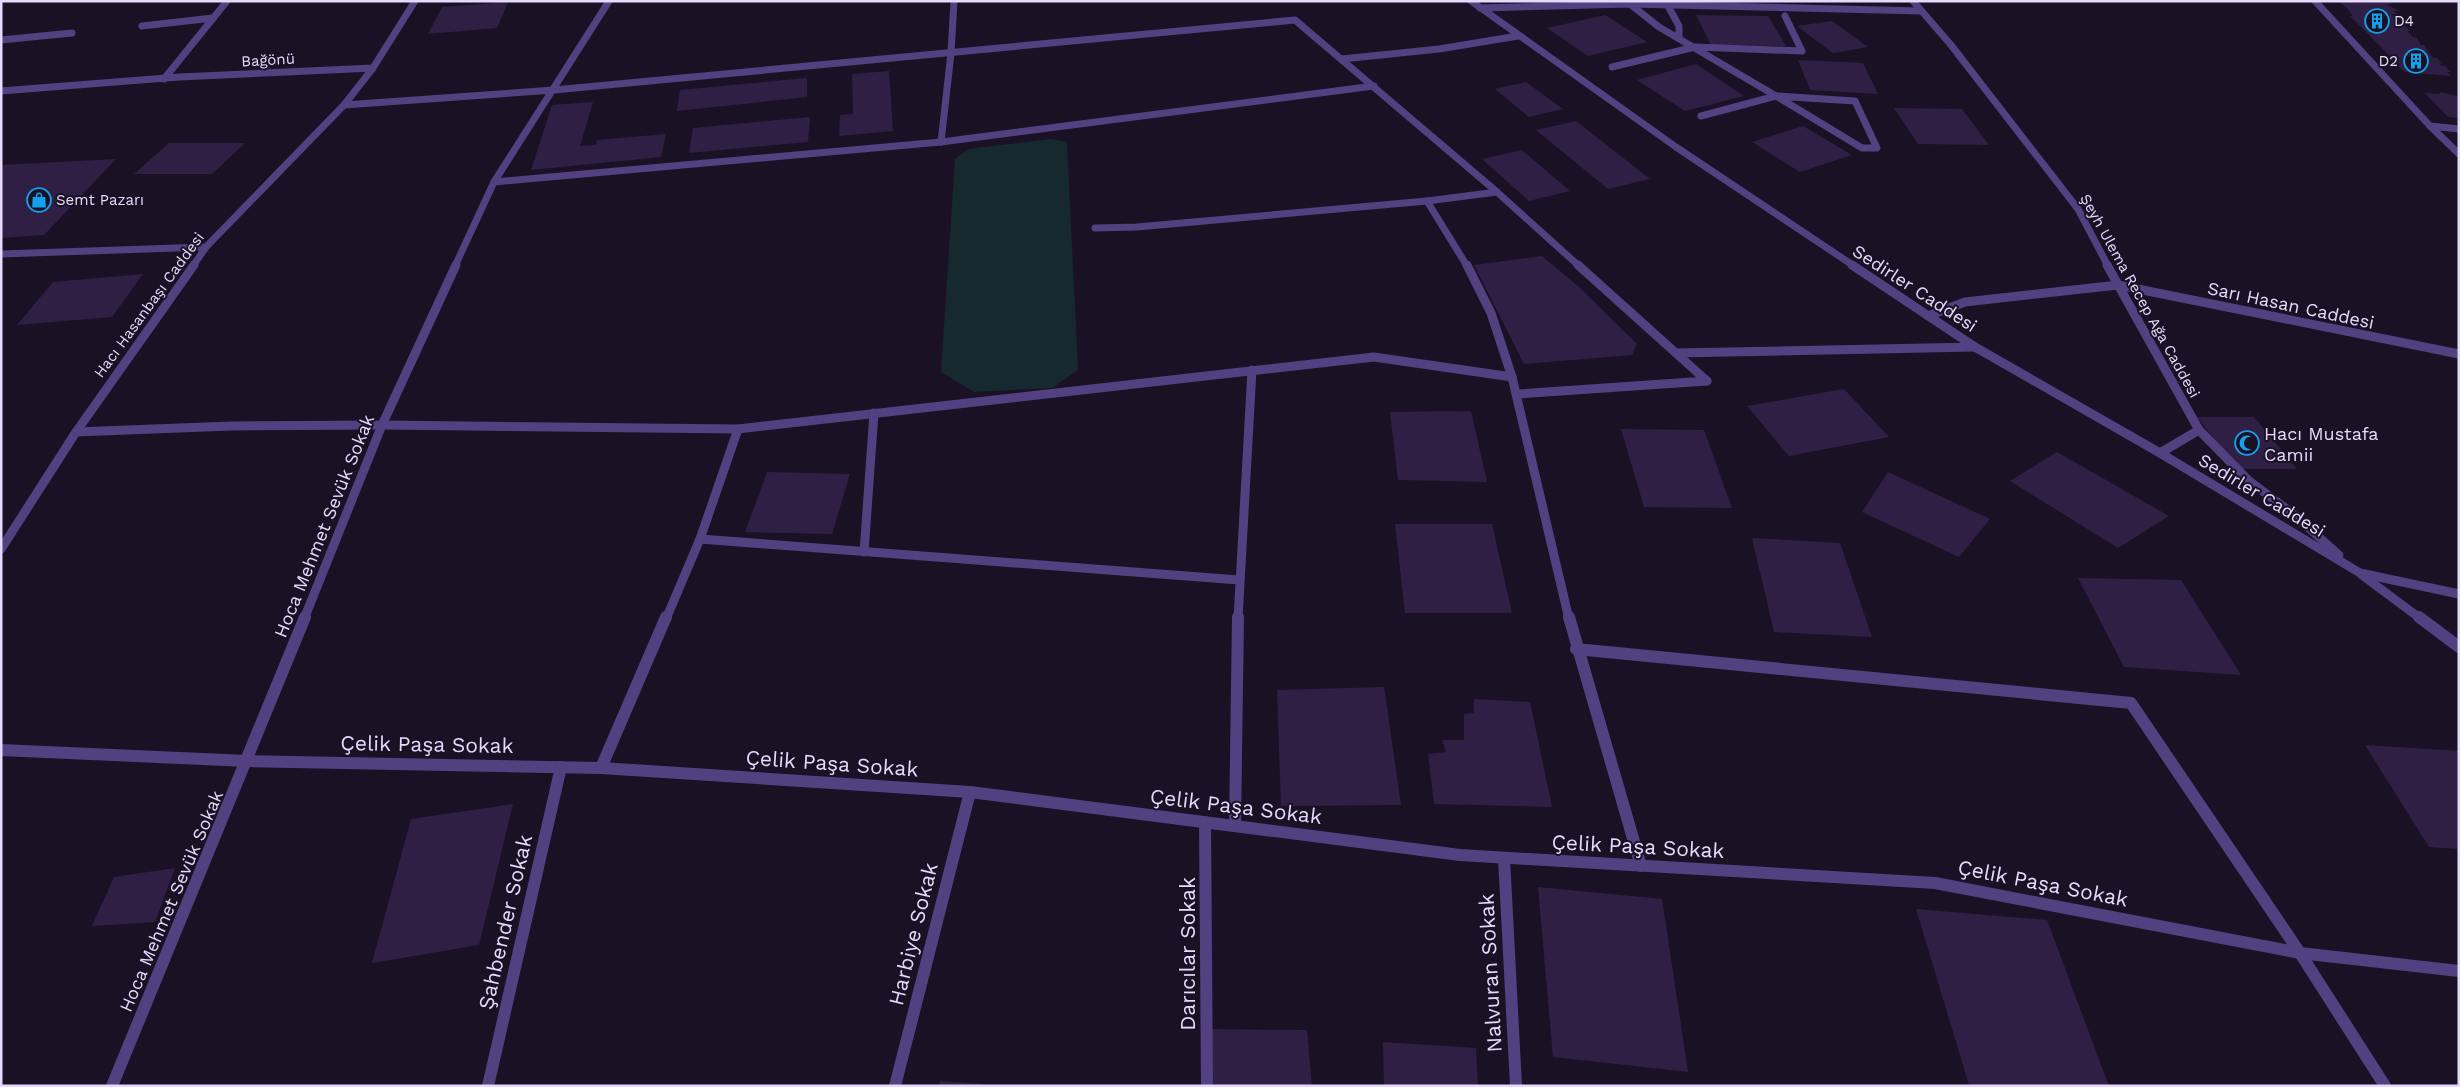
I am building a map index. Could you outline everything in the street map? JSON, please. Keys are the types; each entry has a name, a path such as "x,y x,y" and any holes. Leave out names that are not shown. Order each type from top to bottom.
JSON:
{"street":[{"path":"164,79 227,1"},
{"name":"Hacı Hasanbaşı Caddesi","path":"1,549 76,432 206,248 344,105 373,68 415,1"},
{"name":"Hoca Mehmet Sevük Sokak","path":"112,1086 247,761 382,425 494,182 609,1"},
{"path":"941,142 951,52 954,1"},
{"name":"Sedirler Caddesi","path":"1471,1 1676,147 1928,316 2360,573"},
{"name":"Şeyh Ulema Recep Ağa Caddesi","path":"1914,1 1951,45 2078,209 2199,430 2248,480 2293,514 2360,573"},
{"path":"2315,1 2430,126 2459,154"},
{"path":"1480,8 1681,3 1921,11"},
{"path":"1630,4 1648,20 1695,47 1775,96 1862,148 1877,148 1855,102 1775,96 1701,116"},
{"path":"1667,4 1679,26 1679,38"},
{"path":"1612,68 1695,47 1802,51 1785,16"},
{"path":"142,26 213,18"},
{"path":"344,105 554,90 1295,20 1497,192 1707,381 1518,394"},
{"path":"1,40 72,33"},
{"path":"1342,59 1440,49 1518,36"},
{"name":"Bağönü","path":"1,91 164,79 373,68"},
{"path":"494,182 941,142 1374,86"},
{"path":"2430,126 2459,129"},
{"path":"1095,228 1137,227 1427,201 1497,192"},
{"path":"1427,201 1467,265 1491,313 1518,394 1576,649 1641,866"},
{"path":"1,254 206,248"},
{"name":"Sarı Hasan Caddesi","path":"1928,316 1965,302 2118,285 2459,354"},
{"path":"1676,353 1976,346"},
{"path":"76,432 231,426 382,425 738,429 1374,357 1512,377"},
{"path":"1235,826 1239,580 1252,370"},
{"path":"864,552 874,413"},
{"path":"601,768 700,539 738,429"},
{"path":"2160,453 2199,430"},
{"path":"700,539 1239,580"},
{"path":"2360,573 2459,594"},
{"path":"2360,573 2459,647"},
{"path":"1576,649 2131,703 2300,953 2385,1086"},
{"name":"Çelik Paşa Sokak","path":"1,750 247,761 601,768 970,792 1460,855 1935,883 2300,953 2459,971"},
{"name":"Şahbender Sokak","path":"488,1086 561,767"},
{"name":"Harbiye Sokak","path":"895,1086 970,792"},
{"name":"Darıcılar Sokak","path":"1205,822 1207,1086"},
{"name":"Nalvuran Sokak","path":"1504,858 1516,1086"}],"shaded area":[{"path":"1051,139 1067,142 1078,370 1052,388 974,392 941,372 955,159 968,149"}],"building":[{"path":"2338,1 2389,1 2392,4 2386,4 2399,11 2394,11 2397,14 2391,14 2410,31 2407,31 2413,37 2417,38 2421,45 2424,45 2433,58 2437,58 2442,64 2439,63 2441,66 2445,66 2451,72 2447,72 2451,76 2406,72 2397,66 2387,55 2390,56 2350,16 2353,16 2350,11"},
{"path":"508,2 497,28 428,34 442,7"},
{"path":"1605,15 1647,42 1588,56 1547,28"},
{"path":"1696,15 1768,16 1786,46 1711,45"},
{"path":"1832,21 1868,47 1833,53 1797,26"},
{"path":"1798,60 1863,63 1878,94 1810,90"},
{"path":"1696,64 1744,96 1685,111 1637,80"},
{"path":"889,71 893,131 839,136 840,115 853,114 852,74"},
{"path":"807,78 807,97 677,111 680,90"},
{"path":"1526,82 1563,109 1529,117 1495,89"},
{"path":"2439,92 2459,96 2459,118 2448,117 2425,93 2441,94"},
{"path":"593,102 580,146 596,145 597,140 666,134 661,157 531,170 552,105"},
{"path":"1894,108 1962,109 1989,145 1918,144"},
{"path":"810,117 808,142 689,153 693,128"},
{"path":"1576,121 1650,179 1608,189 1536,130"},
{"path":"1803,126 1852,155 1800,172 1752,142"},
{"path":"169,143 245,143 212,174 134,174"},
{"path":"1522,150 1570,191 1529,201 1482,159"},
{"name":"Semt Pazarı","path":"116,159 44,235 1,238 1,165"},
{"path":"1542,256 1579,287 1637,344 1632,355 1524,364 1474,265"},
{"path":"143,274 112,317 17,325 53,282"},
{"path":"1844,389 1889,437 1789,456 1747,406"},
{"path":"1471,411 1487,482 1398,480 1390,412"},
{"name":"Hacı Mustafa Camii","path":"2197,417 2254,417 2297,469 2238,469"},
{"path":"1621,429 1704,430 1732,508 1644,507"},
{"path":"2057,452 2169,516 2118,548 2010,481"},
{"path":"767,472 850,474 832,534 745,532"},
{"path":"1888,472 1990,519 1959,557 1862,512"},
{"path":"1395,524 1492,524 1512,613 1405,613"},
{"path":"1752,538 1840,543 1872,637 1774,632"},
{"path":"2078,578 2181,580 2241,675 2124,667"},
{"path":"1384,687 1401,805 1281,806 1277,690"},
{"path":"1474,699 1530,702 1552,807 1434,804 1428,754 1446,752 1442,740 1464,740 1464,714 1474,713"},
{"path":"2365,745 2459,751 2459,849 2429,847"},
{"path":"513,804 479,945 372,963 411,819"},
{"path":"175,868 155,922 92,926 114,877"},
{"path":"1538,887 1662,899 1688,1072 1553,1057"},
{"path":"1916,909 2047,920 2109,1086 1969,1085"},
{"path":"1207,1029 1307,1030 1312,1086 1207,1086"},
{"path":"1383,1042 1476,1048 1478,1086 1384,1086"},
{"path":"940,1081 983,1084 983,1086 939,1086"}],"place":[{"name":"D4","path":"2377,21"},
{"name":"D2","path":"2416,61"},
{"name":"Semt Pazarı","path":"39,200"},
{"name":"Hacı Mustafa Camii","path":"2247,443"}]}
